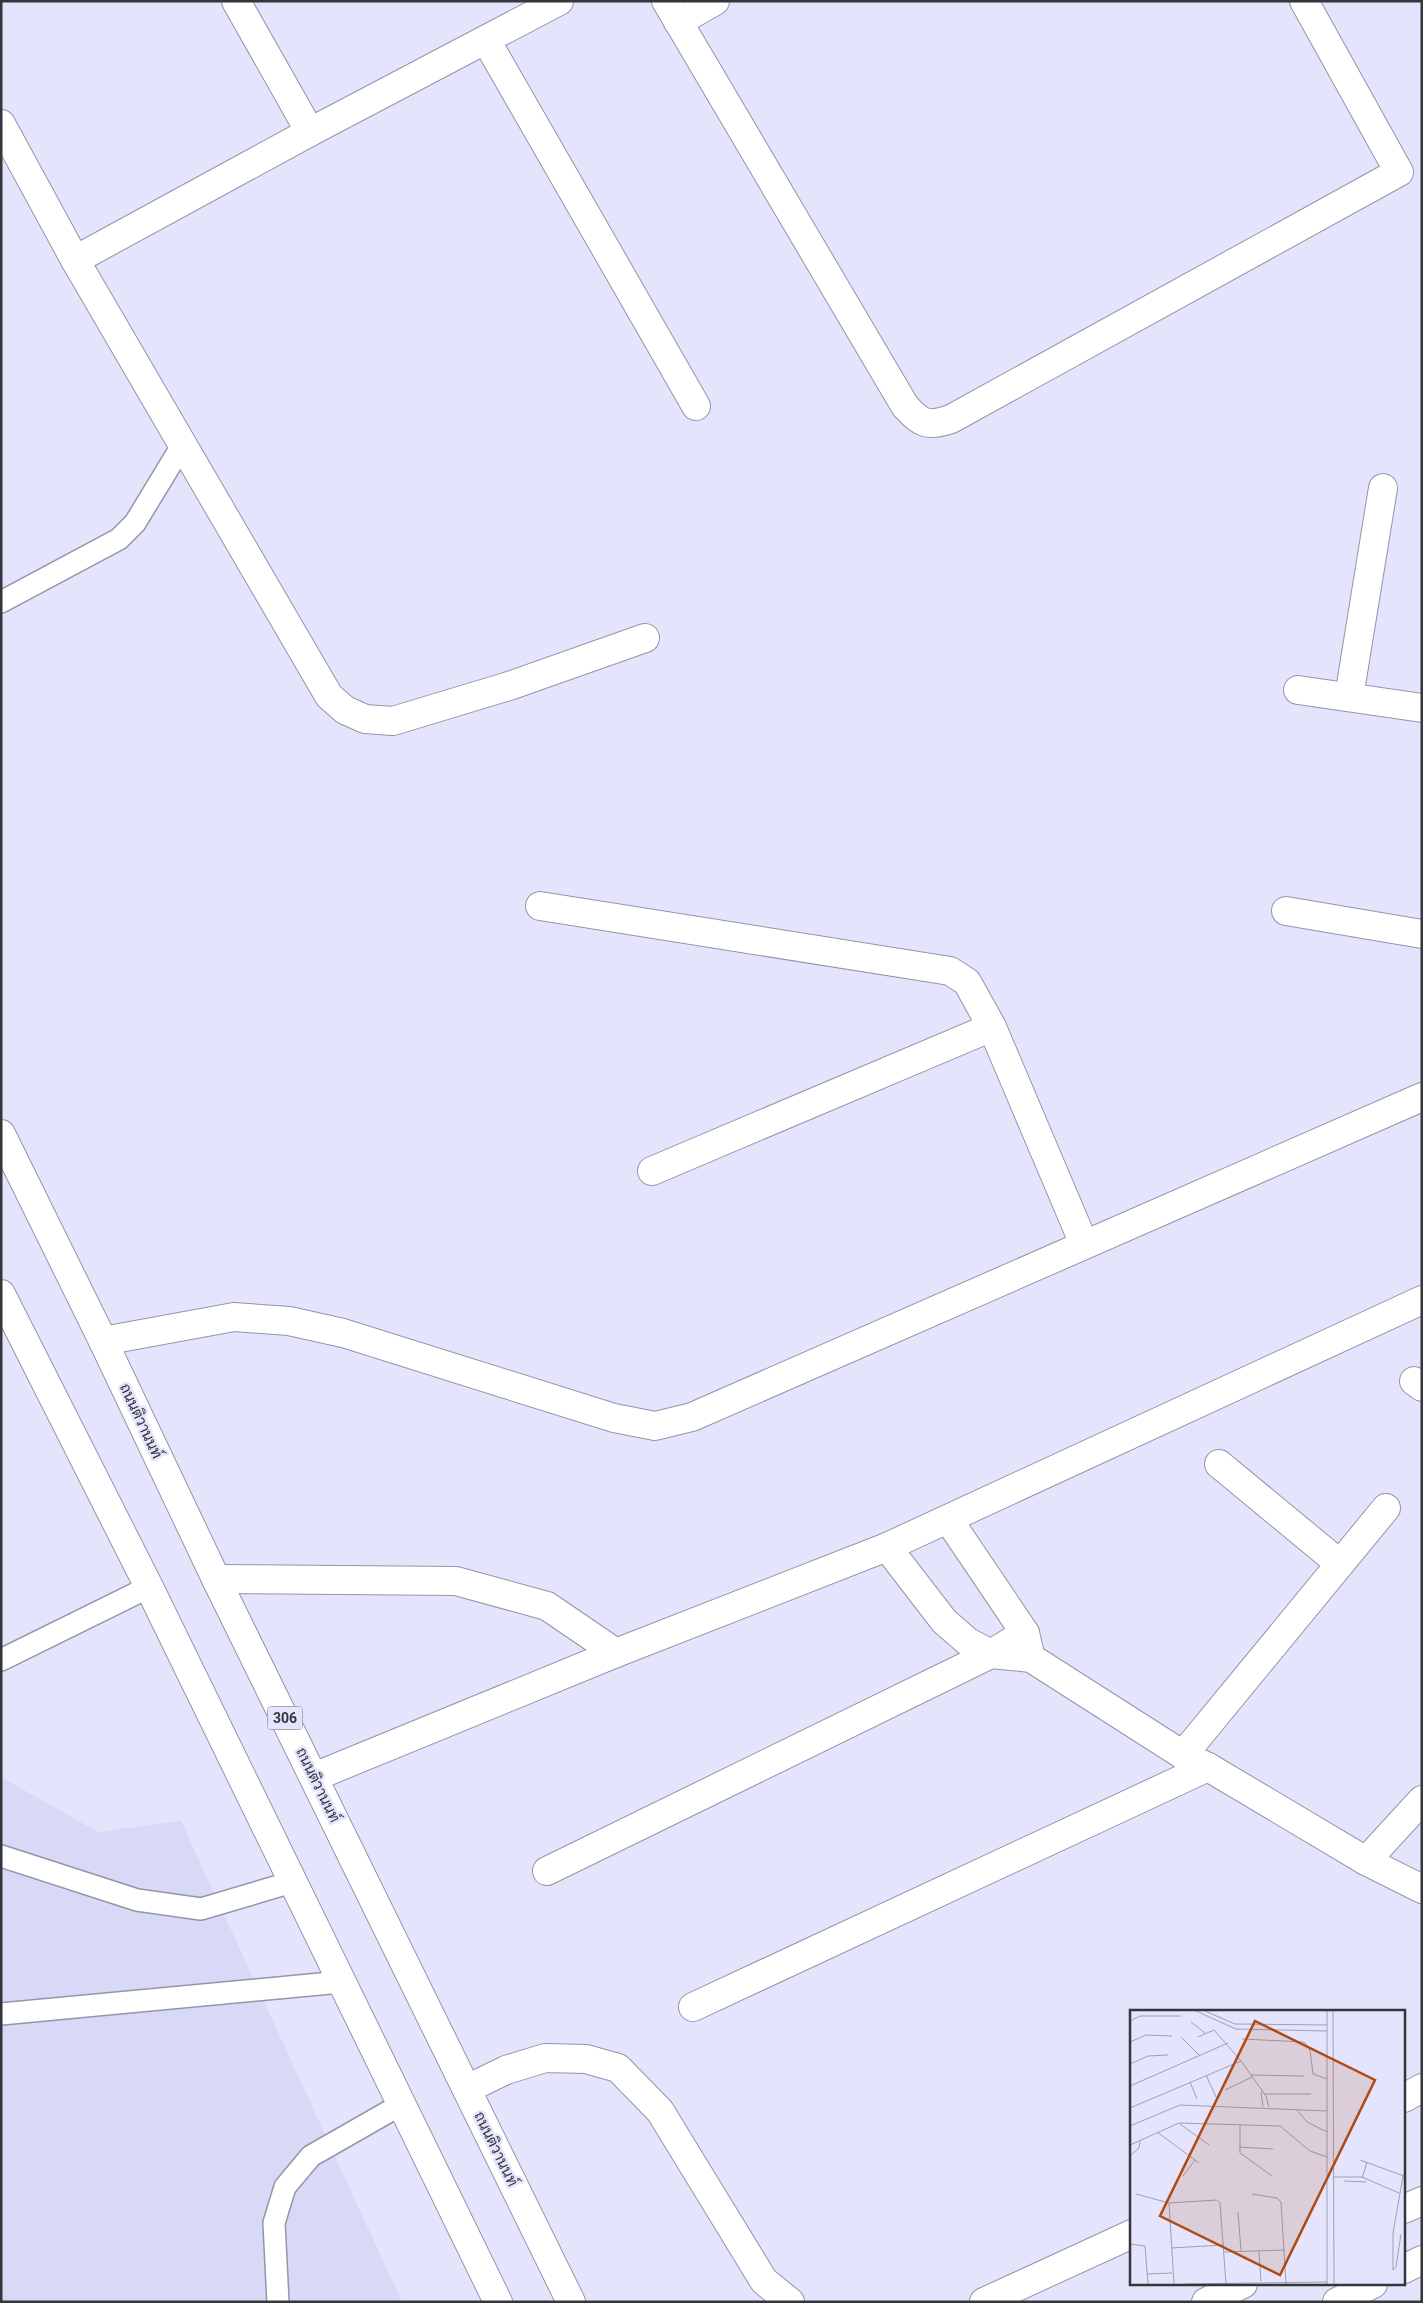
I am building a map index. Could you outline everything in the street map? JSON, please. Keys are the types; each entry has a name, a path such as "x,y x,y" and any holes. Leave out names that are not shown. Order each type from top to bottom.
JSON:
{"street":[{"path":"236,1 310,132"},
{"path":"75,260 310,132 560,1"},
{"path":"715,1 672,12 905,406 917,419 934,425 950,419 1410,169 1304,1"},
{"path":"486,40 696,406"},
{"path":"1,124 75,260 329,696 345,710 365,719 393,721 509,686 646,638"},
{"path":"1349,697 1383,488"},
{"path":"1298,690 1422,708"},
{"path":"540,906 950,971 967,982 992,1027 1084,1244"},
{"path":"1286,911 1422,934"},
{"path":"652,1171 992,1027"},
{"path":"103,1341 234,1317 289,1321 343,1333 614,1418 655,1426 692,1417 1422,1097"},
{"name":"ถนนติวานนท์","path":"4,1146 103,1341 216,1579 571,2302"},
{"path":"1,1294 149,1587 498,2302"},
{"path":"314,1777 616,1653 888,1547 1422,1300"},
{"path":"1219,1464 1340,1564"},
{"path":"1183,1755 1386,1508"},
{"path":"948,1519 1028,1646 1183,1755 1208,1767 1366,1860 1422,1889"},
{"path":"888,1547 956,1633 991,1654"},
{"path":"216,1579 456,1581 547,1606 616,1653"},
{"path":"547,1871 991,1654 1028,1646"},
{"path":"693,2008 1208,1767"},
{"path":"1366,1860 1422,1800"},
{"path":"467,2089 506,2070 546,2058 586,2059 618,2068 660,2110 764,2281 790,2302"},
{"path":"1406,2097 1422,2088"},
{"path":"1406,2208 1422,2201"},
{"path":"984,2302 1130,2235"},
{"path":"1406,2268 1422,2260"},
{"path":"1206,2302 1239,2286"},
{"path":"1337,2302 1369,2286"}],"lane":[{"path":"1,602 119,539 135,522 182,444"},
{"path":"1,1660 149,1587"},
{"path":"1,1856 137,1900 202,1909 292,1882"},
{"path":"1,2014 341,1982"},
{"path":"278,2302 274,2222 285,2187 311,2156 402,2104"}],"shaded area":[{"path":"1,1777 98,1832 181,1821 402,2302 1,2302"}]}
